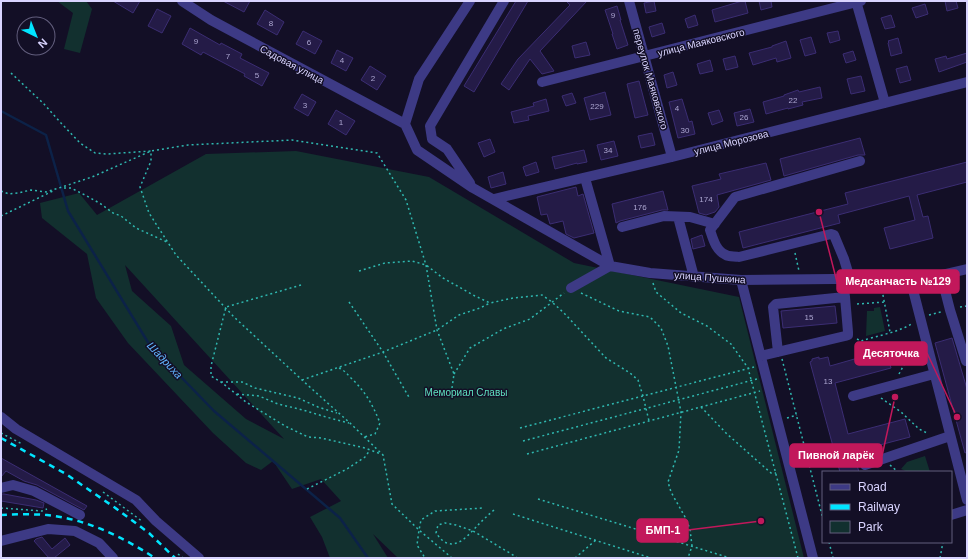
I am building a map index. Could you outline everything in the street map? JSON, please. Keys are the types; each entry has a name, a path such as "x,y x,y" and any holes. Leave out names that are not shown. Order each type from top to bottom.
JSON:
{"street":[{"name":"Садовая улица","path":"182,1 211,20 405,124"},
{"path":"405,124 419,79 470,1"},
{"path":"473,188 447,149 432,139 430,126 504,1"},
{"name":"переулок Маяковского","path":"629,1 672,157"},
{"path":"858,1 885,103"},
{"name":"улица Маяковского","path":"542,82 858,1"},
{"name":"улица Морозова","path":"494,199 672,157 967,82"},
{"name":"улица Пушкина","path":"405,124 417,150 473,188 610,266 650,273 741,280 928,278 967,269"},
{"path":"762,360 848,335 845,297 847,279 844,259 834,235 831,234 739,257 726,255 720,252 714,243 710,230 735,197 860,160"},
{"path":"571,288 610,266 585,178"},
{"path":"622,227 664,216 690,217 715,224"},
{"path":"678,217 694,276"},
{"path":"941,275 950,310 967,361"},
{"path":"910,278 967,500"},
{"path":"741,280 813,558"},
{"path":"780,355 773,307 776,304 845,297"},
{"path":"853,396 934,374"},
{"path":"1,417 16,429 136,500 156,521 199,558"},
{"path":"865,465 950,436"},
{"path":"1,488 13,485 34,491 80,515"},
{"path":"952,515 967,510"},
{"path":"1,541 48,529 75,531 99,543 113,558"}],"path":[{"path":"11,73 43,103 80,142 95,153 107,154 151,151 188,145 292,140 377,153 406,200 426,265 437,330 454,374"},
{"path":"62,188 92,177 151,151"},
{"path":"151,151 151,161 140,187 149,213 176,255 234,317 383,454 392,504 419,530 452,558"},
{"path":"1,191 9,194 31,190 46,192 59,188 71,188 101,204 113,213 121,216 136,228 169,243"},
{"path":"1,216 59,188"},
{"path":"792,244 798,264"},
{"path":"359,271 385,263 412,261 426,265 443,278 474,296 490,303"},
{"path":"650,273 656,292 681,313 707,326 731,344 748,368 798,558"},
{"path":"226,307 301,285"},
{"path":"452,388 454,374 470,348 503,329 530,319 571,288 619,311 650,318 661,328 668,346 680,412 679,450 668,482 670,492 685,517 690,529 692,546 688,558"},
{"path":"882,290 891,332"},
{"path":"302,380 383,352 437,330 459,316 490,303 513,298 542,295 564,313 606,358 630,373 638,380 648,421"},
{"path":"349,302 383,352 410,399"},
{"path":"857,304 885,302"},
{"path":"848,335 861,341 908,326 920,318 967,306"},
{"path":"226,307 211,366 211,376 246,402 285,426 308,437 321,438 383,454"},
{"path":"893,385 907,359 924,335"},
{"path":"780,355 822,515"},
{"path":"520,428 748,368 762,360"},
{"path":"339,368 343,369 359,386 373,406 380,423 375,434 364,437"},
{"path":"523,441 766,377"},
{"path":"221,382 242,382 255,388 298,398 318,407 338,413"},
{"path":"526,454 769,389"},
{"path":"870,391 901,412 920,429 940,439"},
{"path":"236,394 258,396 278,404 351,424"},
{"path":"701,407 727,434 771,473 776,473"},
{"path":"1,433 23,445"},
{"path":"307,489 347,469 365,457 370,450"},
{"path":"100,490 143,522"},
{"path":"538,499 730,558"},
{"path":"1,508 42,511 60,505"},
{"path":"425,558 417,545 421,520 435,511 483,508"},
{"path":"494,510 473,531 464,539 454,544 448,544 436,533 438,525 445,523 456,525 473,531 517,558"},
{"path":"513,514 651,558"},
{"path":"575,558 596,540"},
{"path":"829,543 833,558"},
{"path":"940,558 944,543"},
{"path":"177,553 183,558"}],"green space":[{"path":"57,1 86,1 92,9 80,53 64,49 73,13"},
{"name":"Мемориал Славы","path":"296,151 429,177 574,263 739,297 804,558 398,558 373,534 388,558 330,558 322,537 310,517 341,501 321,479 292,489 273,461 261,470 246,463 213,433 128,343 96,298 87,254 42,218 40,203 79,193 97,215 206,154","holes":["125,265 284,439 246,419 184,365 171,326 132,291"]},
{"path":"880,307 885,331 866,336 867,311 874,311 874,308"},
{"path":"925,456 930,471 906,471 901,469 907,462"}],"building":[{"path":"113,1 140,1 133,13"},
{"path":"223,1 250,1 244,12"},
{"path":"516,1 528,1 474,92 464,86"},
{"path":"566,1 587,1 540,51 554,71 542,74 530,59 509,90 501,84 518,59 570,5"},
{"path":"654,1 656,11 646,13 644,3"},
{"path":"745,1 748,13 715,22 712,10"},
{"path":"759,1 771,1 772,7 761,10"},
{"path":"945,1 956,1 958,8 947,11"},
{"path":"925,4 928,14 916,18 912,8"},
{"path":"617,6 628,45 617,49 605,10"},
{"path":"157,9 171,16 162,33 148,26"},
{"path":"265,10 284,22 277,35 257,24"},
{"path":"695,15 698,25 688,28 685,19"},
{"path":"891,15 895,27 885,29 881,18"},
{"path":"662,23 665,33 652,37 649,27"},
{"path":"190,28 220,45 221,43 242,54 240,58 269,73 262,86 244,76 245,74 203,52 201,55 182,44"},
{"path":"303,31 322,41 315,54 296,44"},
{"path":"838,31 840,40 830,43 827,33"},
{"path":"811,37 816,53 805,56 800,40"},
{"path":"898,38 902,53 891,56 888,41"},
{"path":"786,41 791,58 777,62 776,58 753,65 749,53 772,47"},
{"path":"586,42 590,55 575,58 572,46"},
{"path":"337,50 353,58 346,71 331,63"},
{"path":"853,51 856,60 846,63 843,54"},
{"path":"967,53 967,62 939,72 935,59 946,56 947,59"},
{"path":"735,56 738,67 726,70 723,59"},
{"path":"710,60 713,71 700,74 697,64"},
{"path":"370,66 386,76 377,90 361,80"},
{"path":"907,66 911,80 900,83 896,69"},
{"path":"673,72 677,85 667,88 664,75"},
{"path":"861,76 865,91 851,94 847,79"},
{"path":"639,81 648,115 635,118 627,84"},
{"path":"820,87 822,98 802,102 803,105 766,114 763,102 798,90 799,92"},
{"path":"605,92 611,115 590,120 584,98"},
{"path":"572,93 576,103 566,106 562,96"},
{"path":"302,94 316,102 308,116 294,108"},
{"path":"546,99 549,111 528,116 529,120 514,123 511,112 534,106 533,103"},
{"path":"682,99 689,122 692,121 695,134 678,138 669,102"},
{"path":"750,109 754,122 737,126 734,113"},
{"path":"336,110 355,121 346,135 328,124"},
{"path":"719,110 723,121 712,125 708,113"},
{"path":"652,133 655,145 641,148 638,136"},
{"path":"860,138 865,155 858,155 784,176 780,159"},
{"path":"490,139 495,152 484,157 478,143"},
{"path":"614,141 618,156 601,160 597,145"},
{"path":"584,150 587,162 555,169 552,157"},
{"path":"536,162 539,172 526,176 523,167"},
{"path":"967,162 967,182 917,195 923,217 928,216 933,238 890,249 884,228 915,220 909,196 838,215 840,223 743,248 739,232 848,204 845,193"},
{"path":"766,163 771,180 717,195 719,207 715,212 706,215 699,213 692,186 721,179 719,174"},
{"path":"503,172 506,184 491,188 488,177"},
{"path":"576,187 578,196 583,194 594,233 574,238 566,234 563,221 550,224 547,214 541,215 537,197"},
{"path":"663,191 668,210 662,210 616,223 612,204"},
{"path":"702,235 705,246 693,249 691,239"},
{"path":"835,306 837,323 783,328 781,311"},
{"path":"952,338 967,389 967,452 965,453 935,343"},
{"path":"886,350 891,368 835,383 848,434 905,419 910,437 853,452 859,471 840,471 810,362 812,359 819,357 819,359 828,357 830,366"},
{"path":"1,458 87,506 84,510 37,485 24,481 6,471 1,477"},
{"path":"1,494 36,500 44,503 43,508 1,501"},
{"path":"42,537 52,549 65,538 70,545 54,558 49,558 34,541"}],"waterway":[{"name":"Шадриха","path":"1,111 46,135 68,211 149,344 214,411 340,518 368,558"}],"railway":[{"path":"1,438 66,474 114,507 149,533 175,558"},
{"path":"1,515 47,515 76,520 117,536 155,558"}],"place":[{"name":"Медсанчасть №129","path":"819,212"},
{"name":"Пивной ларёк","path":"895,397"},
{"name":"Десяточка","path":"957,417"},
{"name":"БМП-1","path":"761,521"}]}
